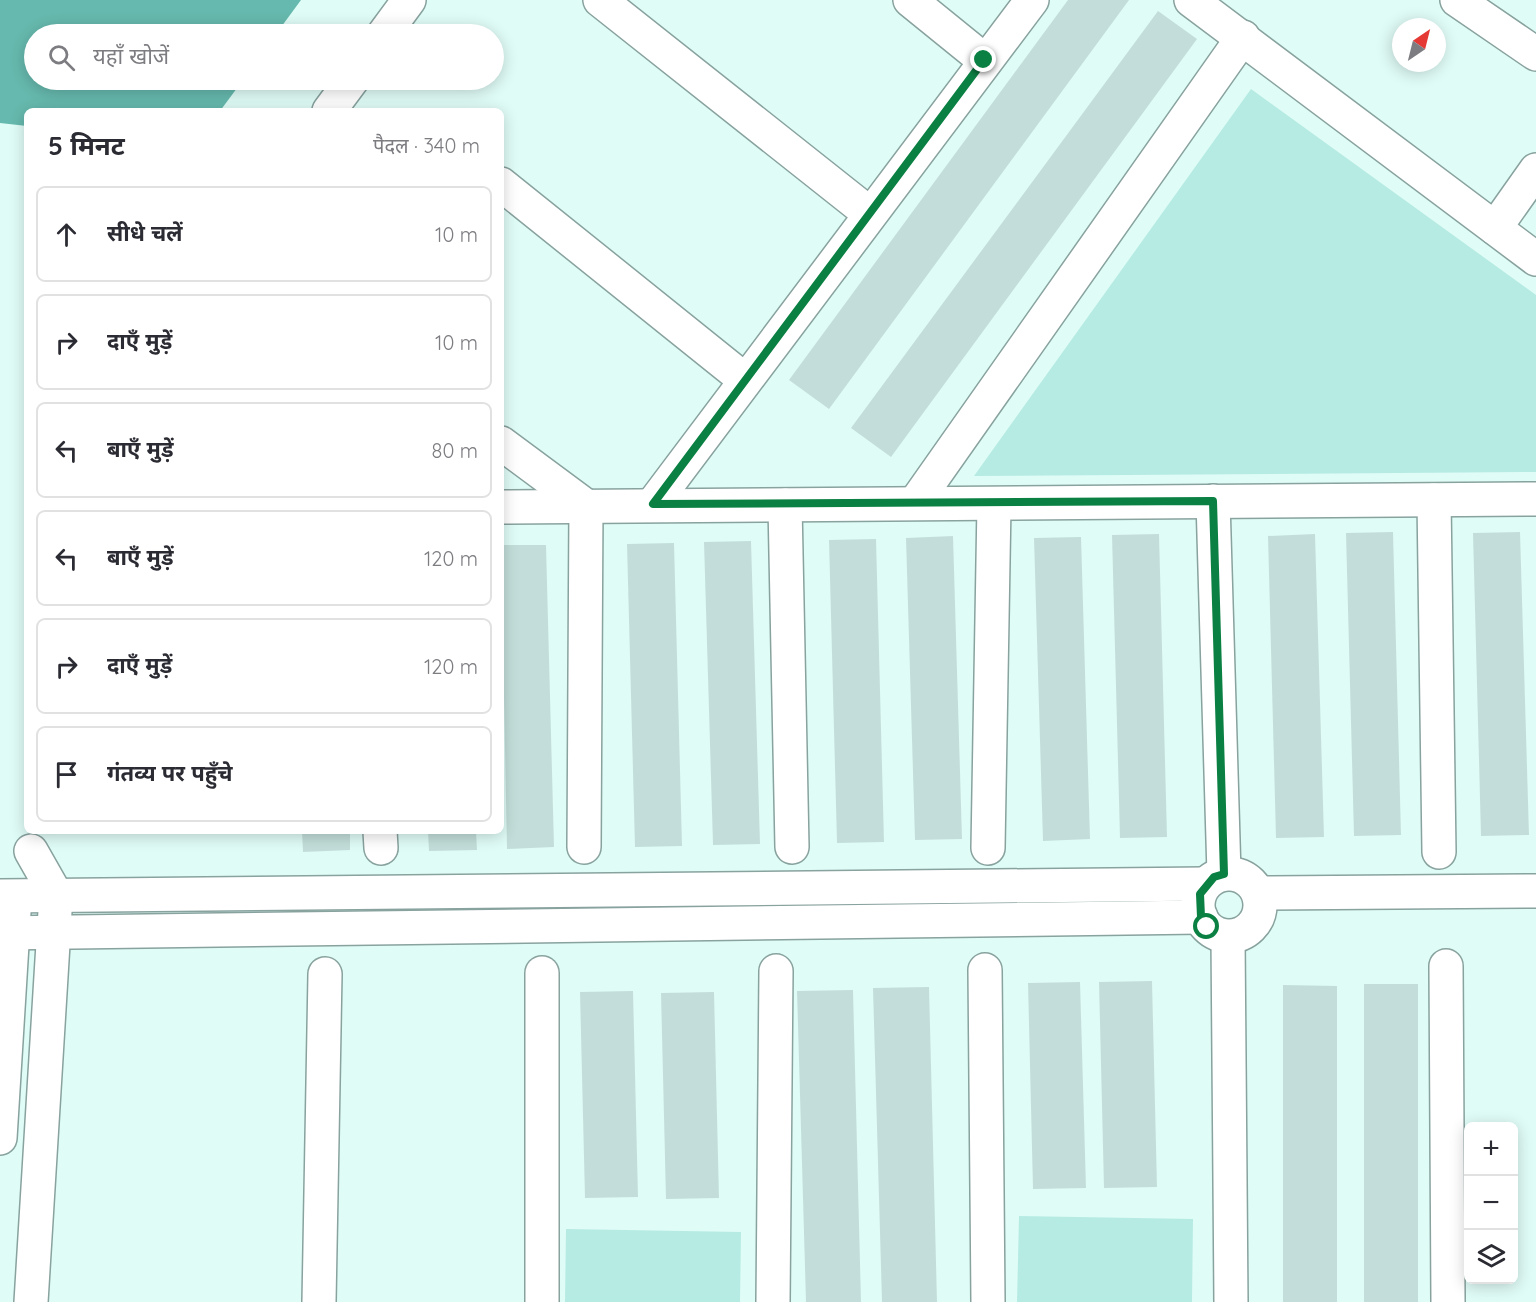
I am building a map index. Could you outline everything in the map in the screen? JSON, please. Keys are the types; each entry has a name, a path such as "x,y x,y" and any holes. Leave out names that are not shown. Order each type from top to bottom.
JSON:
{"street":[{"path":"391,24 409,0"},
{"path":"600,0 870,214"},
{"path":"910,0 984,60"},
{"path":"653,504 984,60 1032,0"},
{"path":"1204,4 1243,37 1536,259"},
{"path":"1470,4 1536,54"},
{"path":"915,503 1243,37"},
{"path":"331,108 345,90"},
{"path":"1495,228 1536,170"},
{"path":"504,186 745,380"},
{"path":"504,445 586,506"},
{"path":"504,507 653,504 994,504 1536,499"},
{"path":"1434,500 1439,852"},
{"path":"7,896 1215,879 1245,878 1259,893 1261,906 1258,918 1241,934 1228,936 1217,934 1201,917 1200,894 1215,879 1213,501"},
{"path":"988,848 994,504"},
{"path":"785,505 792,847"},
{"path":"584,847 586,506"},
{"path":"31,841 56,895 31,1302"},
{"path":"0,1129 7,896 31,841"},
{"path":"1259,893 1536,891"},
{"path":"7,933 1201,917"},
{"path":"1228,936 1231,1302"},
{"path":"1446,966 1448,1302"},
{"path":"985,970 988,1302"},
{"path":"773,1302 776,971"},
{"path":"542,973 542,1302"},
{"path":"319,1302 325,974"}],"shaded area":[{"path":"0,0 301,0 283,24 24,24 24,90 236,90 222,108 24,108 24,126 0,123"},
{"path":"1251,89 1536,295 1536,472 974,476"},
{"path":"1019,1216 1193,1219 1192,1302 1017,1302"},
{"path":"566,1229 741,1232 740,1302 565,1302"}],"building":[{"path":"1068,0 1129,0 829,409 789,380"},
{"path":"1158,11 1197,39 891,457 851,428"},
{"path":"1393,532 1401,835 1354,836 1346,533"},
{"path":"1520,532 1529,835 1481,836 1473,533"},
{"path":"1159,534 1167,837 1120,838 1112,535"},
{"path":"1315,534 1324,837 1276,838 1268,536"},
{"path":"953,536 962,839 915,840 906,538"},
{"path":"1081,537 1090,839 1043,841 1034,538"},
{"path":"876,539 884,842 837,843 829,540"},
{"path":"751,541 760,844 713,845 704,542"},
{"path":"674,543 682,846 635,847 627,544"},
{"path":"504,545 546,545 554,847 507,849"},
{"path":"302,834 350,834 350,850 303,852"},
{"path":"428,834 476,834 477,850 429,851"},
{"path":"1152,981 1157,1187 1104,1188 1099,982"},
{"path":"1080,982 1086,1188 1033,1189 1028,983"},
{"path":"1364,984 1418,984 1418,1302 1364,1302"},
{"path":"1283,985 1337,986 1337,1302 1283,1302"},
{"path":"929,987 937,1302 882,1302 873,988"},
{"path":"853,990 861,1302 806,1302 797,991"},
{"path":"633,991 638,1197 585,1198 580,992"},
{"path":"714,992 719,1198 666,1199 661,993"}],"route":[{"path":"984,60 653,504 994,504 1213,501 1224,874 1214,877 1205,884 1200,894 1198,906 1207,927"}]}
